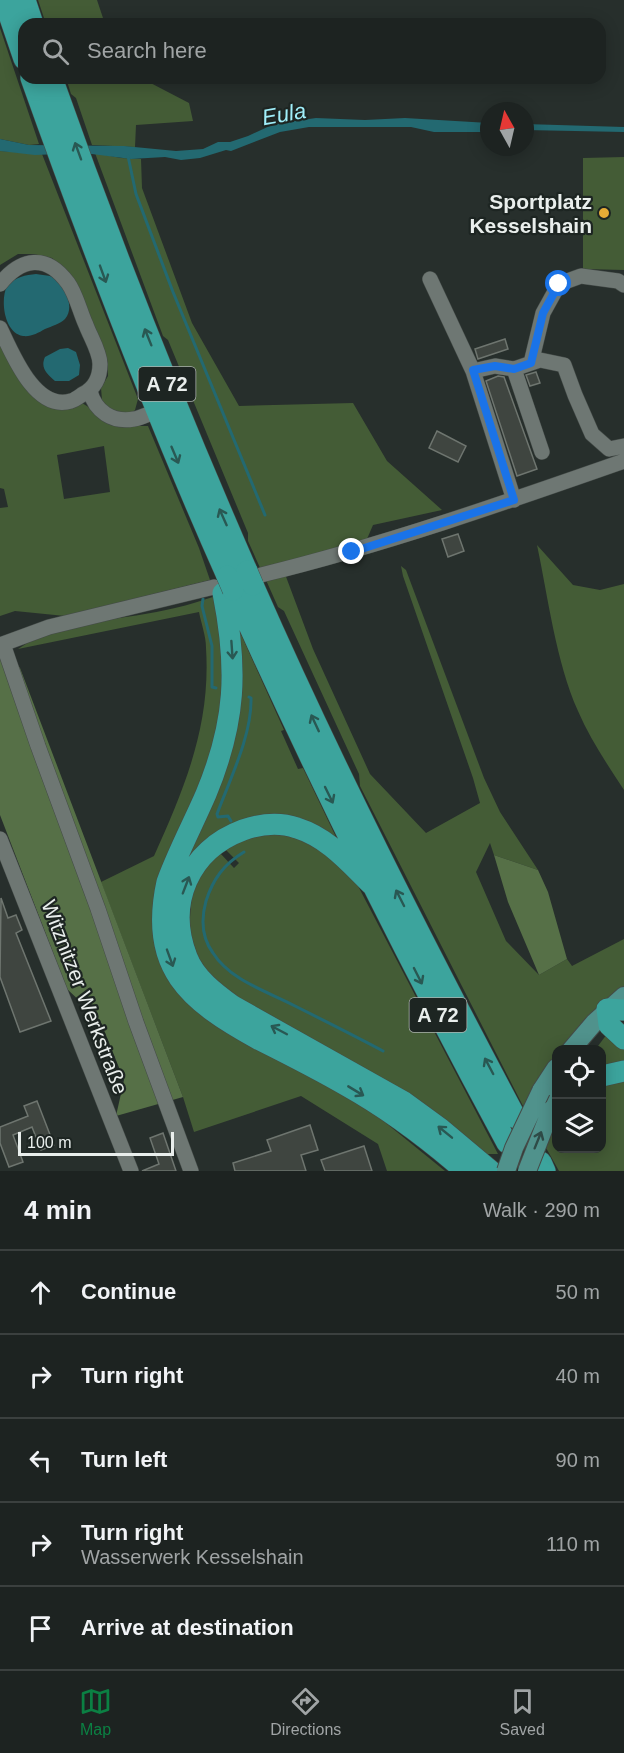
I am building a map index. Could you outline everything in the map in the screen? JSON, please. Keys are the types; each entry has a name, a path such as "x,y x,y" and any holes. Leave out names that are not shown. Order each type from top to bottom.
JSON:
{"highway":[{"path":"4,0 18,41"},
{"path":"25,0 31,18"},
{"name":"A 72","path":"33,84 41,107 146,330 235,582 373,886 443,1026 507,1143"},
{"name":"A 72","path":"54,84 108,288 207,530 307,705 427,950 516,1118"},
{"path":"235,582 232,703 217,765 167,882 162,927 170,960 180,981 204,1006 239,1028 376,1103 415,1130 465,1171"},
{"path":"373,886 339,852 317,837 296,828 275,824 254,826 230,835 211,847 193,867 183,890 178,913 180,936 187,958 197,975 224,1000 404,1102 496,1171"},
{"path":"606,1075 624,1071"}],"main road":[{"path":"592,1045 618,1019 624,996"},
{"path":"579,1045 618,1019"},
{"path":"496,1171 551,1101"},
{"path":"538,1168 551,1101"}],"street":[{"path":"0,284 12,271 23,265 36,261 52,267 68,284 100,360 99,377 90,391 71,402 55,401 40,394 26,379 0,328"},
{"path":"531,363 543,313 559,284 581,276 618,281 624,285"},
{"path":"430,279 473,370 514,500"},
{"path":"473,370 495,366 514,369 540,360 564,365 592,434 609,449 624,446"},
{"path":"514,369 542,452"},
{"path":"90,391 92,400 102,414 120,419 134,419 157,411"},
{"path":"191,1171 2,644 49,627 352,552 514,500 624,461"},
{"name":"Witznitzer Werkstraße","path":"0,839 125,1170"}],"green space":[{"path":"38,0 97,0 103,18 44,18"},
{"path":"0,28 39,144 29,145 0,139"},
{"path":"68,84 153,84 189,103 193,121 136,125 135,147 92,145 76,98 71,94"},
{"path":"0,151 42,154 138,399 135,410 129,416 111,411 102,400 101,388 108,376 107,359 71,276 52,258 33,254 18,254 0,265"},
{"path":"95,153 141,159 142,188 192,323 239,406 353,403 387,461 442,510 373,525 367,539 261,570 248,541 248,533 168,340 163,336"},
{"name":"Sportplatz Kesselshain","path":"624,157 624,270 583,269 583,158"},
{"path":"0,340 27,390 37,400 50,405 82,403 119,426 148,426 210,580 65,616 15,611 0,616 0,508 8,507 4,489 0,488","holes":["104,446 110,492 64,499 57,455"]},
{"path":"537,545 573,585 600,590 624,584 624,790 588,732 570,692 558,651"},
{"path":"401,566 406,570 484,778 500,812 538,870 494,855 490,843 476,872 506,941 539,975 567,959 572,966 624,939 624,988 595,1010 563,1045 552,1045 552,1060 523,1106 360,786 359,774 284,611 278,607 266,580 285,574 313,649 370,774 426,833 480,803"},
{"path":"216,596 226,653 223,718 156,936 445,1171 387,1171 378,1144 301,1096 194,1132 183,1097 101,882 154,856 176,805 194,755 204,703 206,643 199,612 18,649 34,639 73,626 156,612"},
{"path":"240,632 284,730 281,731 298,769 303,768 336,837 254,821 177,892 214,1006 170,890 215,786 236,634"},
{"path":"0,644 20,668 183,1097 116,1116 124,1080 100,1020 67,989 0,815"},
{"path":"283,830 327,847 357,884 498,1154 484,1154 218,988 188,941 193,880 220,853 234,868 239,863 224,845"},
{"path":"494,855 538,870 548,892 567,959 539,975 508,902"},
{"path":"607,1034 624,1047 624,1065 606,1069 606,1045 599,1045"},
{"path":"624,1077 624,1171 559,1171 545,1146 552,1130 552,1153 606,1153 606,1081"}],"water":[{"path":"316,118 365,120 405,118 480,122 480,132 434,132 411,127 309,127 280,132 231,151 226,150 200,158 181,160 165,157 131,159 84,153 35,155 0,151 0,139 29,145 124,146 176,151 203,149 218,142 230,142 248,136 274,124"},
{"path":"534,124 624,127 624,132 534,130"},
{"path":"36,274 50,276 60,283 69,301 68,314 58,324 29,336 23,336 17,334 8,323 4,307 5,292 7,286 14,280"},
{"path":"68,348 76,352 80,365 79,375 69,381 55,381 44,368 45,357 60,349"}],"building":[{"path":"505,339 508,349 478,359 475,349"},
{"path":"536,372 540,383 530,386 526,375"},
{"path":"498,376 504,377 537,469 517,476 486,381"},
{"path":"437,431 466,446 458,462 429,448"},
{"path":"458,534 464,551 448,557 442,539"},
{"path":"1,898 8,918 16,915 22,930 16,933 51,1021 20,1032 0,977"},
{"path":"37,1101 54,1145 41,1150 32,1127 13,1135 23,1162 9,1167 0,1143 0,1127 28,1116 24,1106"},
{"path":"310,1125 318,1150 301,1155 306,1171 235,1171 233,1163 271,1151 267,1140"},
{"path":"163,1133 176,1171 142,1171 159,1164 150,1138"},
{"path":"364,1146 372,1171 325,1171 321,1160"}],"waterway":[{"path":"128,156 136,194 173,292 265,515"},
{"path":"203,599 202,606 212,646 212,687 216,688"},
{"path":"231,821 228,816 218,817 217,814 244,742 250,712 251,698 249,697"},
{"path":"244,852 220,873 206,901 203,915 204,928 213,953 229,971 249,984 383,1051"}],"place":[{"name":"Sportplatz Kesselshain","path":"604,213"}],"route":[{"path":"352,552 514,500 473,370 495,366 514,369 531,363 543,313 559,284"}],"water label":[{"name":"Eula","path":"284,114"}]}
